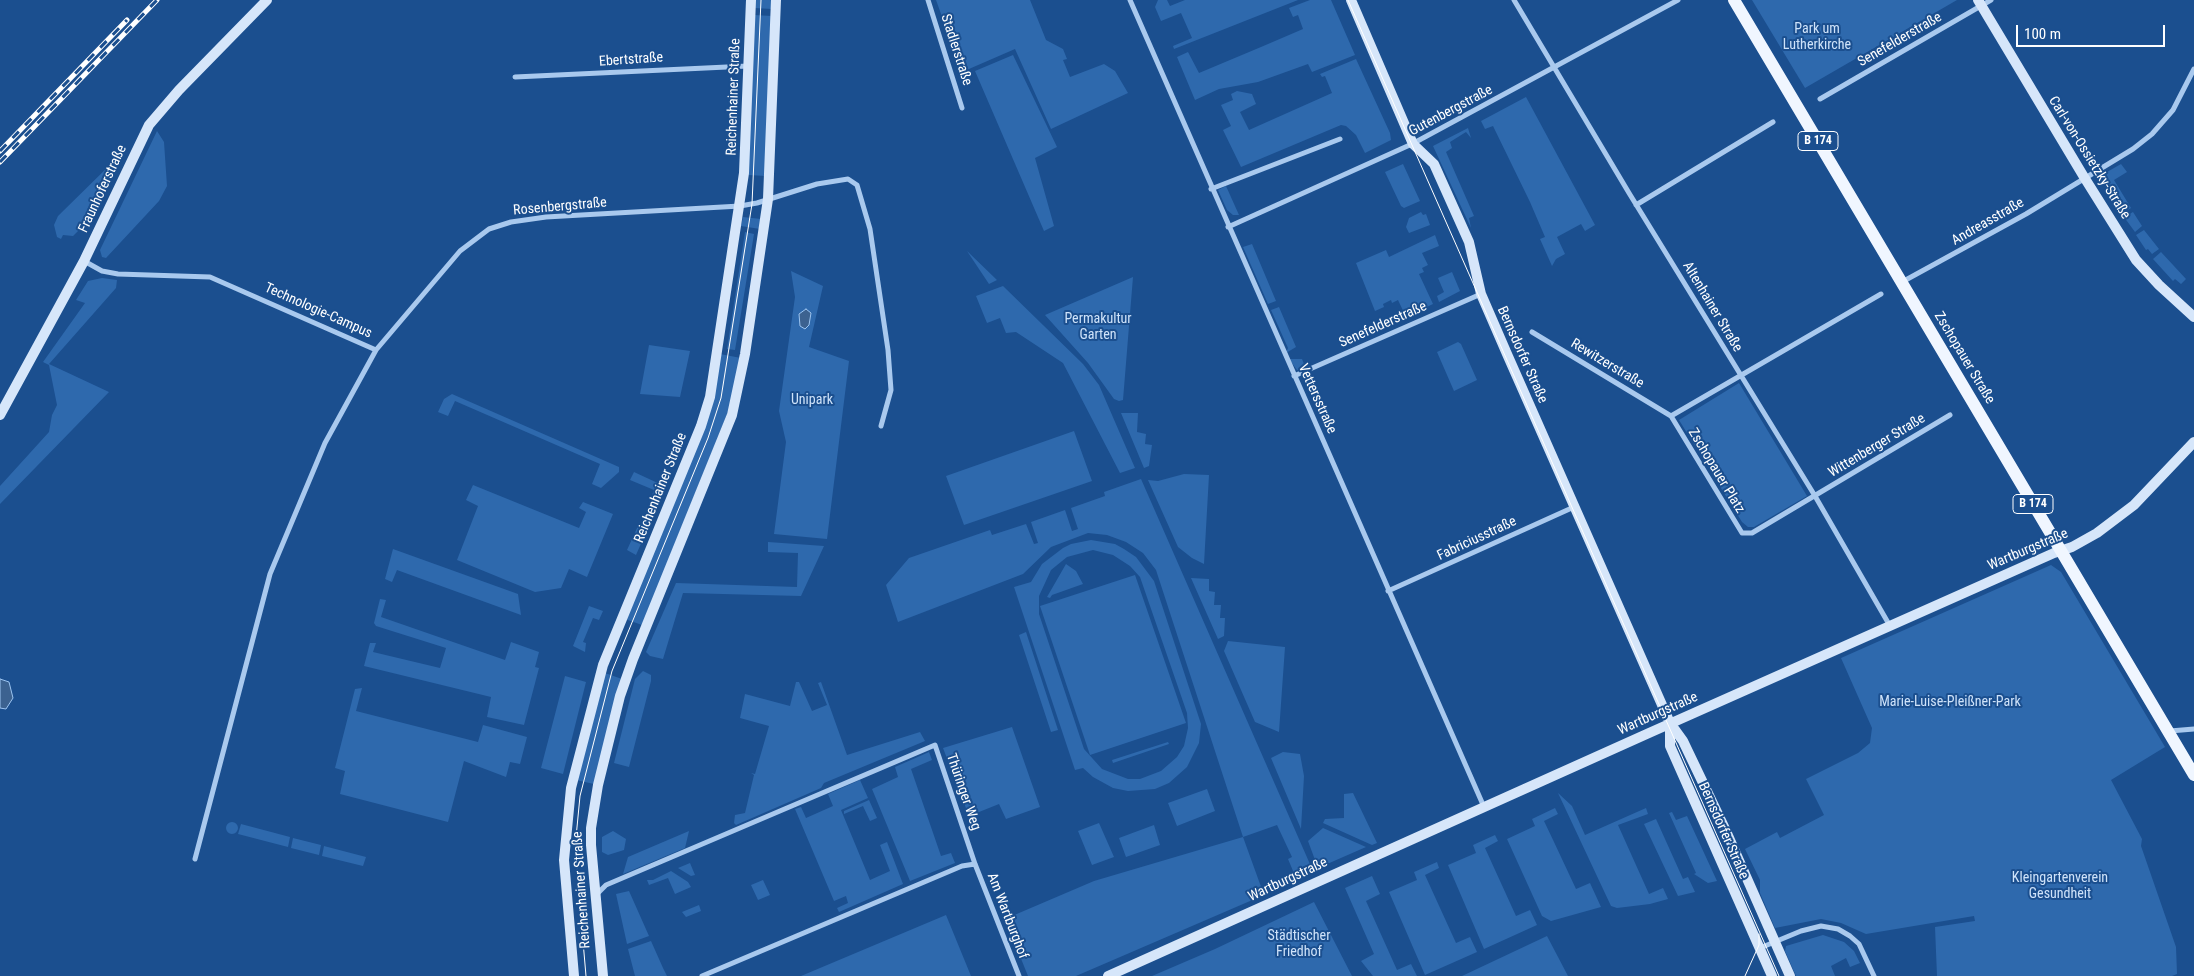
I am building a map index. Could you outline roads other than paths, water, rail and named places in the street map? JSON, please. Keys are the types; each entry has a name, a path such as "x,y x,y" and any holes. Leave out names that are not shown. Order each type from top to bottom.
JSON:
{"main road":[{"name":"Zschopauer Straße","path":"1734,0 2194,775"}],"street":[{"name":"Fraunhoferstraße","path":"0,415 84,261 149,126 179,90 267,0"},
{"name":"Reichenhainer Straße","path":"574,976 564,860 571,788 608,649 660,529 707,408 718,350 744,173 751,0"},
{"name":"Reichenhainer Straße","path":"602,976 591,828 601,771 620,696 633,659 732,415 745,354 768,200 776,0"},
{"name":"Stadlerstraße","path":"928,0 962,108"},
{"name":"Vettersstraße","path":"1130,0 1211,189 1484,807"},
{"name":"Bernsdorfer Straße","path":"1351,0 1413,144 1434,164 1469,242 1481,294 1670,723 1683,741 1790,976"},
{"name":"Altenhainer Straße","path":"1514,0 1740,377 1815,496 1890,626"},
{"name":"Gutenbergstraße","path":"1228,227 1413,144 1678,0"},
{"name":"Senefelderstraße","path":"1820,99 1980,3 1991,0"},
{"name":"Carl-von-Ossietzky-Straße","path":"1980,3 2136,260 2159,286 2194,317"},
{"name":"Ebertstraße","path":"515,77 748,66"},
{"name":"Andreasstraße","path":"1902,283 2026,214 2084,177 2133,149 2152,134 2178,103 2194,69"},
{"path":"1636,205 1773,122"},
{"path":"1211,189 1340,139"},
{"path":"768,200 785,193 841,179 848,179 858,185 870,229 890,370 891,390 881,426"},
{"name":"Rosenbergstraße","path":"376,350 460,251 489,229 511,222 546,217 740,206 768,200"},
{"name":"Technologie-Campus","path":"84,261 102,271 118,274 210,277 376,350 330,434 270,574 195,859"},
{"name":"Senefelderstraße","path":"1294,376 1481,294"},
{"path":"1740,377 1881,294"},
{"name":"Rewitzerstraße","path":"1532,332 1671,416"},
{"name":"Zschopauer Platz","path":"1740,377 1671,416 1742,533 1752,533 1815,496"},
{"name":"Wittenberger Straße","path":"1815,496 1950,415"},
{"name":"Wartburgstraße","path":"1108,976 1670,723 2061,551 2097,533 2117,518 2157,481 2194,442"},
{"name":"Fabriciusstraße","path":"1388,591 1574,506"},
{"name":"Bernsdorfer Straße","path":"1670,723 1670,746 1772,976"},
{"path":"2168,731 2194,729"},
{"name":"Thüringer Weg","path":"595,896 606,885 935,745 975,864"},
{"path":"702,976 962,866 975,864"},
{"name":"Am Wartburghof","path":"975,864 1019,976"},
{"path":"1760,948 1802,931 1821,926 1838,929 1858,943 1874,976"}],"tram line":[{"path":"586,976 575,848 580,796 612,671 708,438 721,398 752,204 761,0"},
{"path":"1348,0 1779,976"},
{"path":"1745,976 1759,945 1759,934"}],"railway":[{"path":"0,162 157,0"},
{"path":"0,151 127,20"}],"park label":[{"name":"Park um Lutherkirche","path":"1817,38"},
{"name":"Permakultur Garten","path":"1098,328"},
{"name":"Unipark","path":"812,400"},
{"name":"Marie-Luise-Pleißner-Park","path":"1950,702"},
{"name":"Kleingartenverein Gesundheit","path":"2060,886"},
{"name":"Städtischer Friedhof","path":"1299,944"}]}
